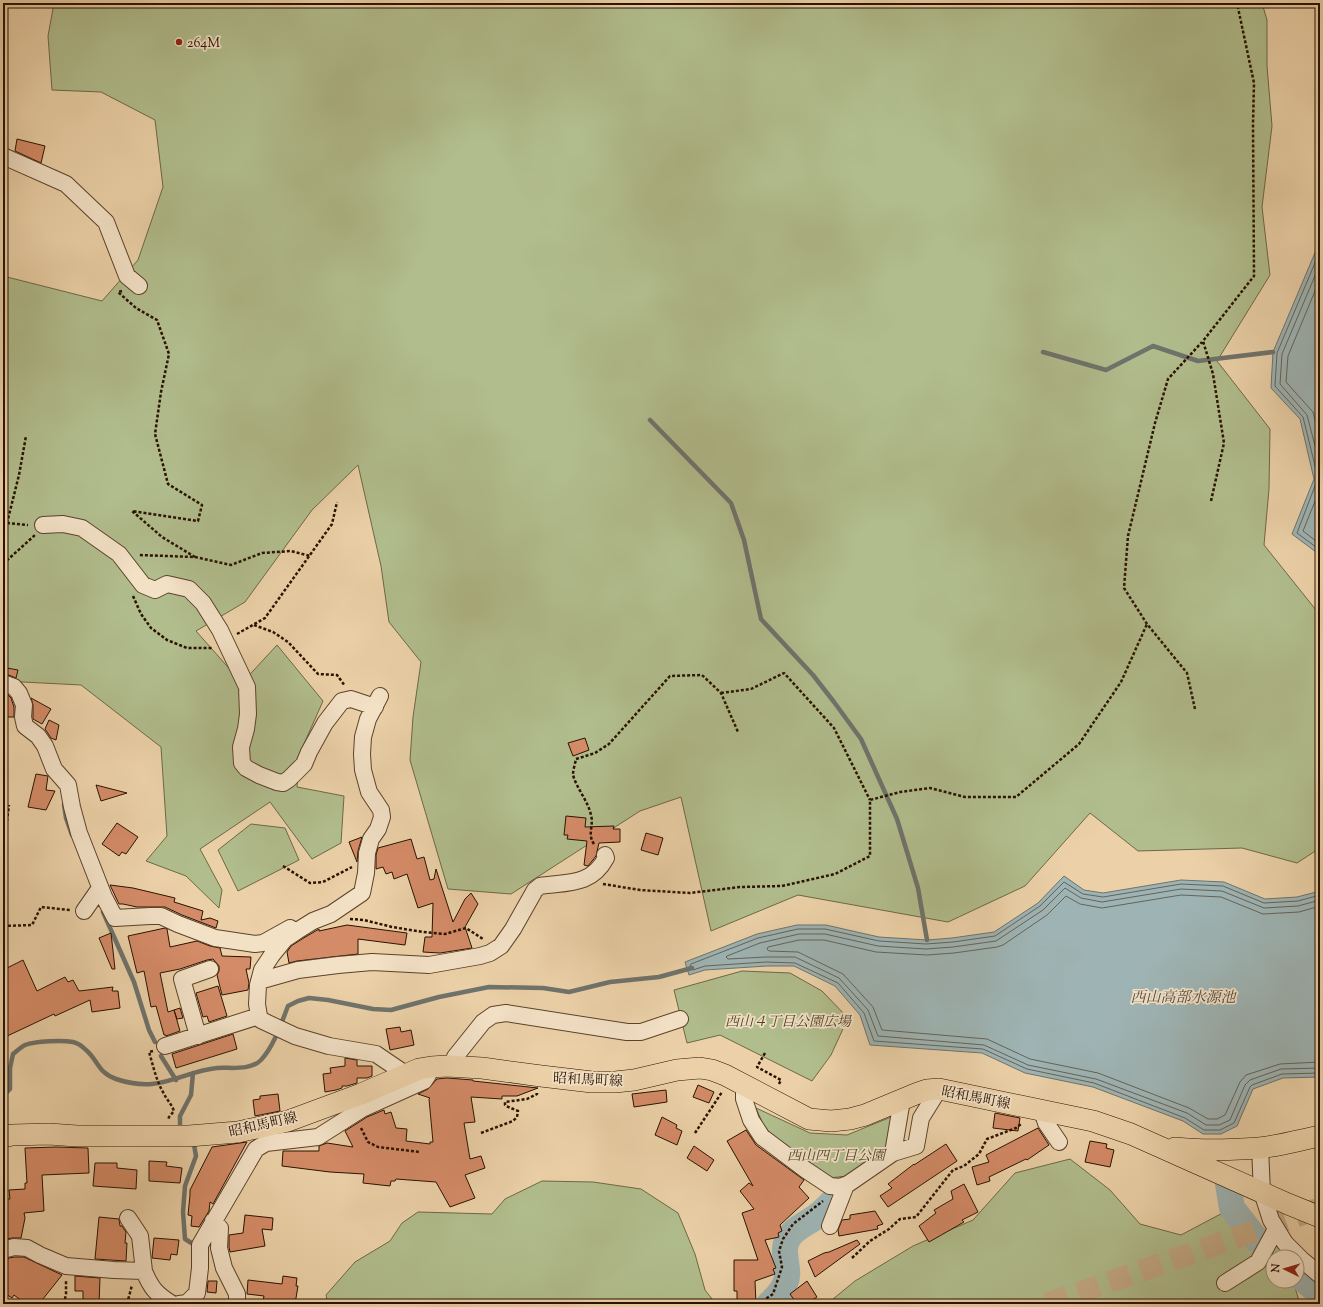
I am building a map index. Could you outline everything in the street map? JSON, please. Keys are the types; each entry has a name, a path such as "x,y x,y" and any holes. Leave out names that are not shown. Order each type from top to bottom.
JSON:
{"main road":[{"name":"昭和馬町線","path":"3,1137 12,1135 49,1134 77,1136 189,1136 238,1132 288,1121 361,1094 420,1069 431,1067 452,1066 482,1068 592,1082 634,1080 677,1070 700,1068 712,1070 744,1093 770,1100 809,1119 831,1121 850,1119 865,1115 928,1090 939,1089 1093,1121 1131,1134 1320,1217"},
{"name":"昭和馬町線","path":"1158,1146 1193,1150 1260,1148 1320,1136"}],"street":[{"path":"3,156 66,184 106,222 127,276 139,286"},
{"path":"45,525 63,524 82,528 119,554 143,585 155,590 167,584 189,589 203,602 225,640 247,687 248,714 241,747 242,763 246,768 259,775 283,783 304,764 325,722 342,701 351,700 377,702 368,719 363,737 362,754 363,770 369,792 381,810 382,818 378,829 371,839 367,853 366,873 362,893 331,914 313,921 285,939 262,970 256,1004 261,1020 295,1036 329,1046 376,1054 407,1075"},
{"path":"3,683 14,687 20,693 24,705 23,717 25,726 42,741 54,769 68,784 79,833 100,888 115,918 161,916 215,938 255,944 263,943 299,923 313,921"},
{"path":"259,981 298,970 338,964 372,962 429,965 490,953 501,946 513,929 535,890 540,886 583,880 601,866 606,858 605,855"},
{"path":"87,906 100,888"},
{"path":"198,1036 182,979 210,969"},
{"path":"452,1066 455,1057 483,1022 493,1016 506,1013 627,1032 641,1032 680,1018"},
{"path":"165,1046 259,1016"},
{"path":"179,1304 187,1302 197,1292 200,1268 200,1244 256,1149 266,1143 318,1137 354,1114 424,1081 431,1067"},
{"path":"744,1093 751,1120 762,1136 806,1170 830,1186 840,1187 846,1185 893,1153 916,1146 921,1118 939,1089"},
{"path":"893,1153 902,1100"},
{"path":"1038,1110 1059,1142"},
{"path":"1260,1148 1262,1192 1271,1220 1285,1243 1320,1275"},
{"path":"830,1226 846,1185"},
{"path":"128,1218 140,1236 144,1270 148,1280 158,1295 172,1304"},
{"path":"213,1221 220,1228 219,1248 224,1268 237,1294 237,1304"},
{"path":"1225,1283 1258,1262 1276,1228"},
{"path":"3,1250 14,1247 27,1248 66,1266 114,1270 144,1270"}],"path":[{"path":"1195,709 1187,673 1147,624 1124,588 1128,536 1155,422 1168,379 1203,342 1254,276 1254,83 1237,3"},
{"path":"157,320 169,354 160,392 155,434 168,484 202,505 198,521 132,511 162,537 195,557"},
{"path":"1203,342 1213,374 1224,443 1211,501"},
{"path":"3,558 8,523 26,436"},
{"path":"131,592 144,619 152,628 167,640 187,648 213,648 265,618 332,524 337,502"},
{"path":"8,523 45,525"},
{"path":"3,564 45,525"},
{"path":"119,554 195,557 231,564 262,553 291,551 310,556"},
{"path":"254,624 273,632 288,642 318,674 337,675 348,690"},
{"path":"870,800 900,792 930,788 965,797 1016,797 1079,744 1121,682 1147,624"},
{"path":"583,880 640,890 690,893 740,887 782,886 835,874 870,856 870,800 834,728 784,673 751,689 721,693"},
{"path":"605,855 591,840 591,813 573,774 576,760 596,753 609,744 670,676 702,675 721,693 738,732"},
{"path":"3,850 8,805"},
{"path":"283,866 310,883 323,882 367,861"},
{"path":"3,895 5,899 3,926 32,925 41,907 87,906"},
{"path":"331,914 340,919 364,920 422,932 445,934 466,928 497,948"},
{"path":"765,1053 757,1067 782,1080 770,1100"},
{"path":"157,1076 163,1092 171,1103 174,1111 167,1126"},
{"path":"481,1133 514,1120 517,1117 518,1111 506,1106 505,1102 527,1099 537,1094 541,1076"},
{"path":"696,1133 723,1090 744,1093"},
{"path":"852,1258 870,1241 889,1229 900,1219 916,1217 953,1170 964,1166 979,1154 987,1139 1016,1128 1038,1110"},
{"path":"354,1114 368,1142 378,1147 420,1152"},
{"path":"758,1304 773,1294 782,1267 779,1251 783,1238 793,1224 825,1200 830,1186"},
{"path":"64,1304 66,1294 66,1266"}],"green space":[{"path":"54,3 1262,3 1267,20 1267,66 1272,126 1262,207 1270,275 1217,361 1270,429 1269,489 1264,545 1320,615 1320,848 1297,863 1242,848 1138,851 1090,813 1025,886 948,922 798,895 711,931 681,797 640,811 511,894 448,889 410,760 413,717 421,662 389,622 381,566 358,465 312,510 245,602 196,631 242,683 277,645 323,701 299,755 297,787 344,796 341,843 312,859 270,802 200,849 222,890 219,908 186,876 146,861 167,836 161,747 81,685 3,681 3,276 102,301 138,260 163,187 155,120 101,92 52,90 48,36"},
{"path":"251,824 285,828 299,860 238,891 218,850"},
{"name":"西山４丁目公園広場","path":"742,971 790,973 822,991 848,1018 831,1055 812,1081 720,1035 687,1043 674,990"},
{"name":"西山四丁目公園","path":"756,1108 810,1133 847,1135 891,1117 887,1149 847,1176 829,1178 766,1131"},
{"path":"1070,1159 1110,1190 1140,1224 1181,1235 1232,1208 1280,1241 1282,1249 1265,1249 1265,1289 1295,1289 1300,1304 827,1304 855,1281 913,1246 973,1220 1015,1173"},
{"path":"542,1181 593,1182 641,1189 678,1213 695,1254 705,1290 716,1304 328,1304 326,1295 355,1262 390,1241 402,1223 418,1212 492,1214 505,1199"}],"water":[{"path":"1320,241 1320,555 1292,534 1314,479 1300,419 1271,388 1273,352"},
{"name":"西山高部水源池","path":"1064,876 1084,890 1103,893 1181,880 1224,882 1265,899 1297,897 1320,891 1320,1077 1283,1078 1253,1089 1237,1126 1221,1134 1203,1134 1183,1121 1093,1087 1025,1073 982,1053 870,1045 860,1015 835,986 794,966 767,966 705,970 689,975 685,962 757,934 797,925 826,925 879,937 927,940 994,932 1038,903"}],"building":[{"path":"17,139 45,146 41,163 15,151"},
{"path":"7,668 18,670 16,678 6,674"},
{"path":"3,693 11,698 14,707 14,717 3,717"},
{"path":"31,698 51,709 42,724 33,719 33,705"},
{"path":"49,720 59,725 56,740 51,738 45,729"},
{"path":"585,738 589,750 573,756 568,743"},
{"path":"36,774 48,776 46,790 55,791 46,810 28,807"},
{"path":"96,785 127,793 101,801"},
{"path":"566,816 586,818 585,827 614,826 613,829 620,829 620,842 599,843 596,856 588,866 584,865 587,841 567,839 568,835 564,835"},
{"path":"117,823 138,837 126,854 122,852 119,856 102,844"},
{"path":"646,833 663,838 658,855 641,850"},
{"path":"362,837 358,851 357,862 349,842"},
{"path":"411,839 417,859 424,857 430,880 434,879 436,869 453,922 465,899 471,893 478,904 465,927 472,948 440,953 423,952 425,937 432,937 433,903 418,908 407,874 394,879 392,872 386,874 383,867 376,869 376,855 378,848"},
{"path":"110,885 133,888 175,898 174,902 203,911 201,920 210,918 218,921 216,928 165,907 137,907 119,904"},
{"path":"347,925 407,933 405,945 358,939 358,954 289,963 287,952 291,946 319,929 319,931"},
{"path":"165,928 167,929 170,947 197,941 220,948 222,956 251,957 250,969 246,969 249,983 248,990 222,995 217,975 219,966 213,959 180,969 160,973 168,1012 174,1010 180,1031 166,1036 164,1035 156,1006 151,1007 144,971 137,973 128,936"},
{"path":"111,933 115,969 112,969 99,938"},
{"path":"23,960 37,991 65,977 68,982 73,980 79,991 113,987 112,991 118,991 120,1008 92,1012 90,1000 55,1016 54,1014 3,1038 3,970"},
{"path":"218,986 227,1016 209,1022 207,1016 203,1017 196,993"},
{"path":"180,1008 183,1018 177,1019 174,1010"},
{"path":"400,1027 401,1032 411,1030 414,1045 390,1050 386,1029"},
{"path":"233,1034 237,1049 176,1068 172,1054"},
{"path":"345,1058 357,1060 357,1066 372,1066 372,1076 367,1078 357,1078 357,1083 325,1092 323,1074 331,1073 330,1068 345,1066"},
{"path":"447,1078 538,1088 517,1096 502,1096 502,1099 471,1097 475,1122 464,1123 470,1159 481,1156 485,1168 465,1175 475,1198 450,1207 436,1182 396,1179 395,1181 391,1181 390,1186 363,1183 364,1174 330,1172 282,1166 283,1151 319,1151 319,1146 327,1143 353,1147 345,1131 367,1117 384,1110 385,1114 391,1112 396,1128 407,1129 406,1141 430,1144 430,1142 433,1142 430,1098 418,1094 428,1089 437,1079"},
{"path":"698,1085 714,1092 709,1103 693,1097"},
{"path":"666,1090 667,1102 634,1107 632,1094"},
{"path":"278,1094 280,1111 255,1116 253,1100 260,1099 260,1096"},
{"path":"995,1113 1020,1118 1018,1131 993,1128"},
{"path":"662,1117 677,1125 676,1128 682,1131 677,1145 655,1135"},
{"path":"1038,1128 1049,1145 1027,1160 1026,1159 989,1177 990,1181 977,1185 972,1167 989,1162 986,1155"},
{"path":"746,1130 756,1145 804,1180 799,1187 809,1198 780,1225 782,1231 778,1233 779,1237 765,1240 776,1268 773,1269 775,1274 755,1281 756,1304 737,1304 737,1291 734,1291 734,1260 758,1260 742,1213 754,1209 740,1191 749,1183 753,1186 727,1141"},
{"path":"1090,1141 1107,1144 1106,1148 1114,1150 1110,1167 1085,1162"},
{"path":"247,1142 213,1204 210,1202 209,1211 199,1227 191,1226 192,1216 188,1215 190,1190 212,1147"},
{"path":"946,1144 957,1161 888,1207 880,1196 892,1188 888,1184 914,1164"},
{"path":"694,1146 714,1160 707,1171 687,1158"},
{"path":"25,1148 88,1148 89,1173 42,1175 44,1211 24,1213 25,1218 21,1238 3,1240 3,1215 7,1216 5,1199 10,1199 9,1190 25,1189 25,1183 27,1183"},
{"path":"149,1161 167,1162 166,1166 182,1168 180,1183 149,1181"},
{"path":"95,1163 117,1163 117,1168 137,1170 136,1189 93,1186"},
{"path":"964,1184 978,1212 962,1220 964,1222 929,1242 919,1226 936,1213 934,1210 953,1199 951,1191"},
{"path":"875,1211 883,1224 877,1226 878,1229 839,1236 838,1230 842,1220 850,1219 850,1215"},
{"path":"245,1215 273,1218 272,1230 262,1229 265,1246 230,1252 229,1235 243,1233"},
{"path":"99,1217 119,1219 120,1226 122,1226 126,1232 126,1261 95,1259"},
{"path":"154,1238 179,1240 177,1255 171,1254 170,1260 152,1258"},
{"path":"857,1240 860,1244 815,1277 808,1261"},
{"path":"24,1257 62,1275 39,1304 26,1304 14,1295 12,1298 3,1292 3,1259"},
{"path":"75,1276 100,1278 99,1304 83,1304 83,1291 75,1291"},
{"path":"283,1276 297,1278 296,1286 298,1286 295,1304 263,1301 264,1296 247,1294 248,1280 282,1284"},
{"path":"208,1281 217,1281 216,1293 207,1292"},
{"path":"807,1281 817,1297 806,1304 797,1304 790,1294"}],"waterway":[{"path":"1043,352 1106,370 1153,346 1198,361 1273,352"},
{"path":"650,420 731,503 744,540 761,619 813,675 861,739 897,819 918,888 927,940"},
{"path":"64,805 66,818 72,835"},
{"path":"103,912 134,982 149,1030 155,1042"},
{"path":"3,1096 10,1089 10,1068 13,1054 24,1046 30,1044 56,1041 68,1041 75,1043 86,1050 102,1070 110,1076 130,1083 152,1084 209,1069 240,1068 251,1066 261,1060 270,1048 288,1006 309,998 328,1000 373,1009 391,1010 439,997 489,987 543,988 569,992 610,982 659,977 692,968"},
{"path":"161,1056 176,1080"},
{"path":"180,1129 180,1116 191,1095 193,1073"},
{"path":"193,1244 185,1239 183,1212 185,1186 196,1156 194,1145"},
{"path":"1228,1184 1232,1208 1257,1240"},
{"path":"769,1304 785,1284 787,1275 785,1249 789,1237 797,1229 820,1213 837,1197"},
{"path":"1305,1281 1320,1294"}],"tunnel":[{"path":"1047,1304 1320,1208"}],"place":[{"name":"264M","path":"179,42"}]}
